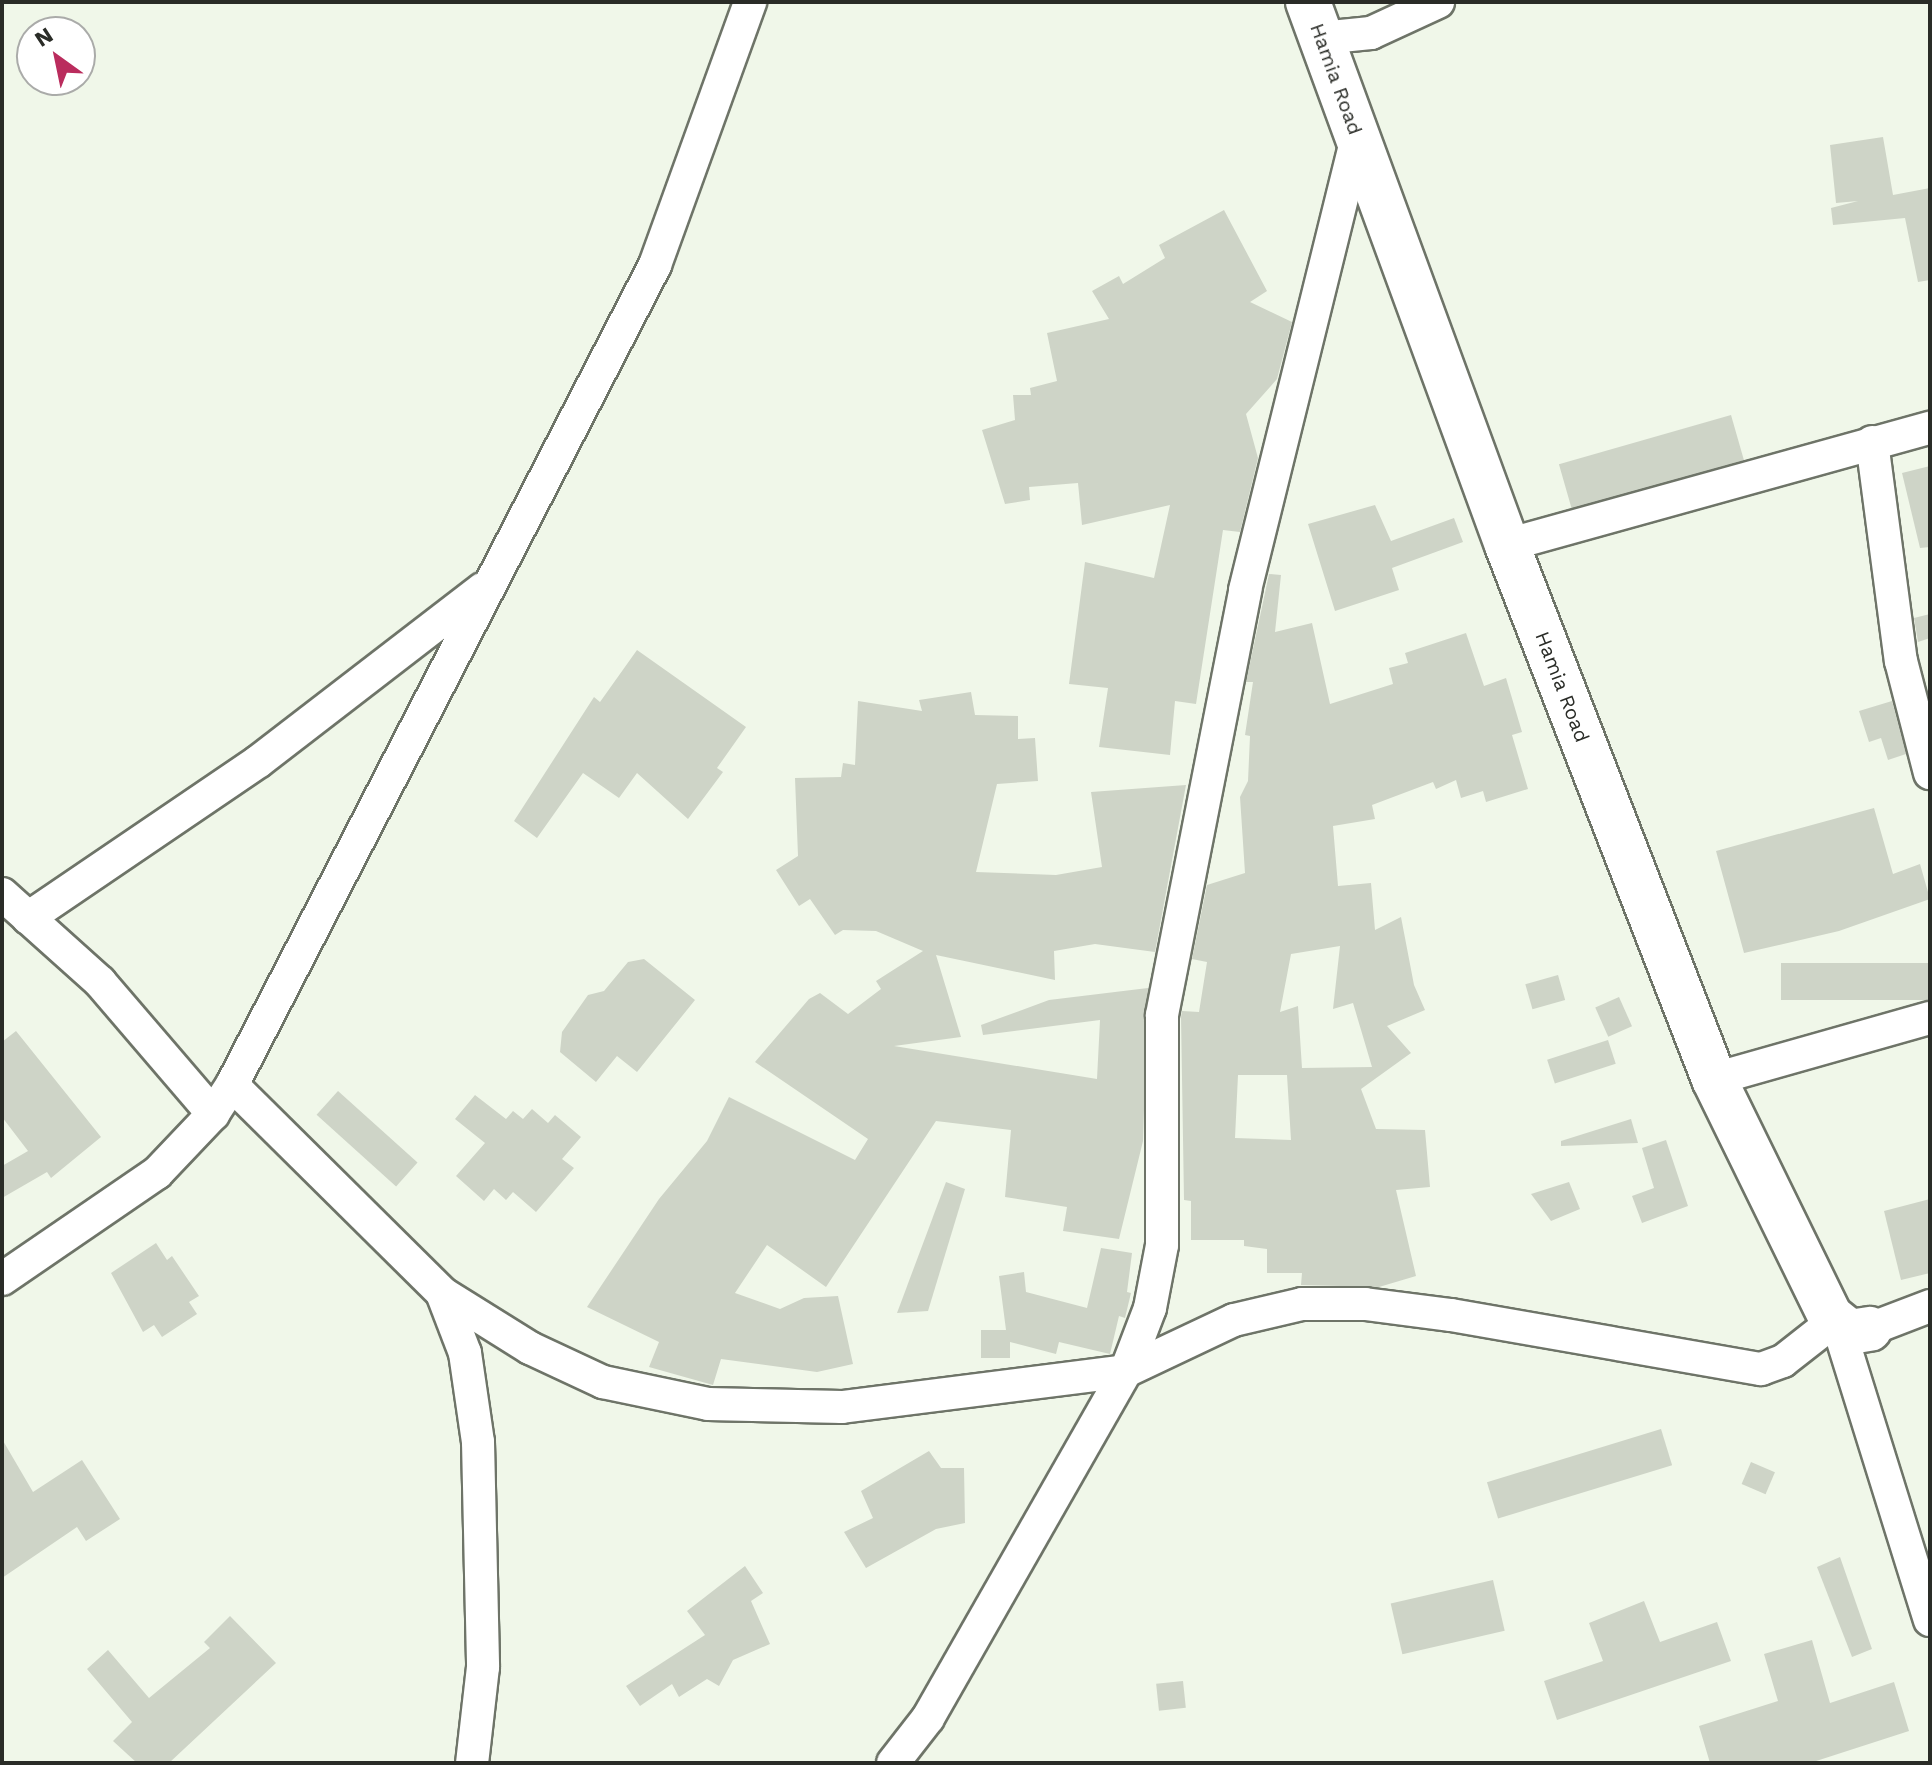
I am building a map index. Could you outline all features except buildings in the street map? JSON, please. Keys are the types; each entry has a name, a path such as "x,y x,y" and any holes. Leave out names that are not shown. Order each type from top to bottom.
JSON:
{"street":[{"path":"2,1279 157,1173 213,1114 232,1085 487,585 655,265 750,2"},
{"path":"1314,20 1371,33 1438,2"},
{"name":"Hamia Road","path":"1314,20 1507,545 1714,1079 1847,1325"},
{"path":"893,1763 928,1718 1126,1371 1150,1308 1162,1245 1162,1015 1245,590 1357,136"},
{"path":"1507,545 1930,428"},
{"path":"1872,442 1915,658 1930,773"},
{"path":"28,918 259,761 487,585"},
{"path":"2,894 100,982 213,1114"},
{"path":"1714,1079 1930,1018"},
{"path":"232,1085 442,1293 530,1348 603,1382 708,1404 842,1407 1126,1371 1234,1320 1302,1304 1365,1304 1451,1315 1761,1369 1783,1361 1847,1325 1930,1306"},
{"path":"442,1293 465,1353 478,1442 483,1667 472,1763"},
{"path":"1847,1325 1930,1620"}]}
